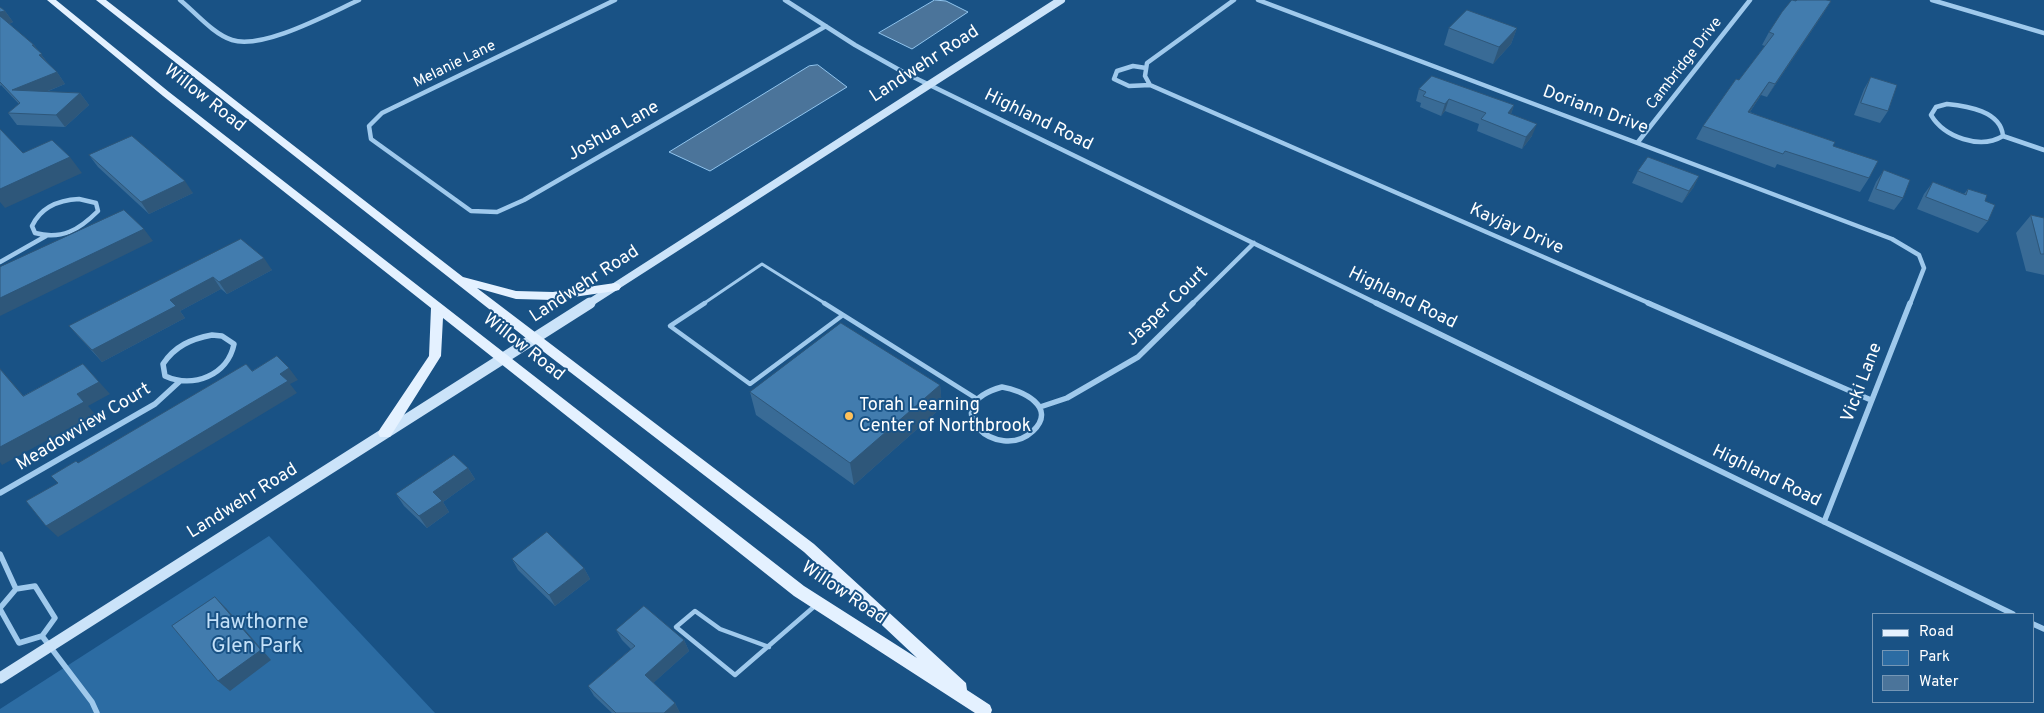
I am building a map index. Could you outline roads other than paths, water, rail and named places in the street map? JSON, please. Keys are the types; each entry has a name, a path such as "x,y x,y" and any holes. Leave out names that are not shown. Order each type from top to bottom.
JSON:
{"main road":[{"name":"Willow Road","path":"51,0 166,94 800,591 986,712"},
{"name":"Willow Road","path":"100,0 535,339 809,548 986,712"},
{"name":"Landwehr Road","path":"0,678 46,641 535,339 1061,0"},
{"path":"455,276 516,294 553,296 615,287"},
{"path":"385,433 435,356 436,305"}],"street":[{"path":"180,0 232,40 251,42 268,40 359,0"},
{"name":"Melanie Lane","path":"413,172 371,139 369,126 382,113 615,0"},
{"name":"Highland Road","path":"785,0 806,9 826,26 872,56 2011,613"},
{"path":"1150,85 1145,76 1146,63 1234,0"},
{"name":"Doriann Drive","path":"1258,0 1892,239 1920,255"},
{"name":"Cambridge Drive","path":"1638,142 1750,0"},
{"path":"1932,0 1941,1 2044,33"},
{"name":"Joshua Lane","path":"413,172 471,211 497,212 524,200 826,26"},
{"name":"Kayjay Drive","path":"1146,68 1125,68 1118,71 1114,79 1129,86 1150,85 1871,400"},
{"path":"1947,104 1973,108 1997,122 2003,129 2003,136 2000,139 1987,142 1959,137 1935,123 1931,112 1936,107 1947,104"},
{"path":"2003,136 2044,150"},
{"path":"0,262 46,236 64,234 82,227 98,211 96,202 76,199 61,202 46,209 36,218 32,226 35,233 46,236"},
{"name":"Jasper Court","path":"1040,407 1067,398 1138,357 1254,243"},
{"name":"Vicki Lane","path":"1824,522 1924,268 1920,255"},
{"name":"Meadowview Court","path":"0,493 155,404 179,382 196,380 213,373 230,359 234,344 222,336 212,335 181,344 166,357 162,371 170,380 179,382"},
{"path":"1012,387 1030,394 1040,407 1041,416 1032,432 1023,437 1000,440 980,432 974,424 971,416 977,399 992,389 1012,387"},
{"path":"0,554 16,588"},
{"path":"35,586 55,618 46,641 19,643 0,608 16,588 35,586"},
{"path":"46,641 92,702 97,713"}],"lane":[{"path":"843,315 750,384 670,326 762,264 977,399"},
{"path":"769,647 720,629 695,610 676,627 735,675 769,647 817,603"}],"water":[{"path":"935,0 946,1 968,12 912,49 879,33"},
{"path":"818,65 847,87 710,171 669,152 809,66"}],"place":[{"name":"Torah Learning Center of Northbrook","path":"849,416"}],"park label":[{"name":"Hawthorne Glen Park","path":"257,636"}]}
